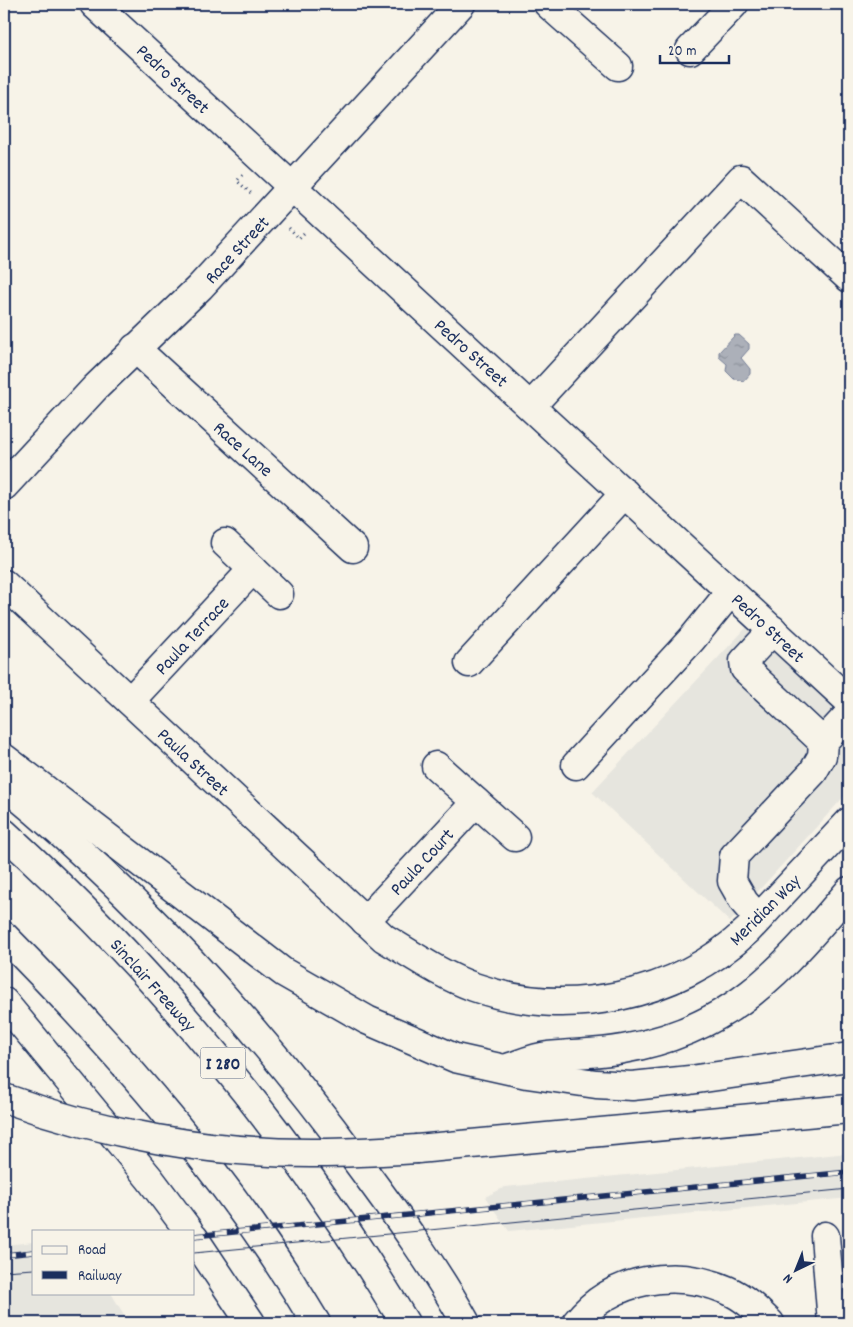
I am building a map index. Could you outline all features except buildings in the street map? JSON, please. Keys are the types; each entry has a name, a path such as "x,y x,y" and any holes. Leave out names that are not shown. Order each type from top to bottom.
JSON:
{"main road":[{"name":"Pedro Street","path":"94,4 292,189 625,492 849,701"},
{"name":"Race Street","path":"4,486 135,348 200,287 460,4"},
{"path":"548,4 618,66"},
{"path":"690,50 734,4"},
{"path":"530,406 741,179 849,278"},
{"name":"Race Lane","path":"135,348 353,548"},
{"path":"468,663 625,492"},
{"path":"225,543 279,594"},
{"name":"Paula Terrace","path":"130,701 253,569"},
{"name":"Paula Street","path":"4,584 375,930"},
{"path":"576,765 692,639 731,591"},
{"path":"773,630 744,662 745,668 823,742"},
{"path":"758,918 744,902 732,881 734,856 813,772 822,756 823,742 849,714"},
{"path":"4,758 283,972 367,1020 455,1058 504,1069 596,1084 632,1086 690,1080 849,1057"},
{"path":"436,766 514,837"},
{"path":"4,785 116,886 221,994 262,1040 302,1088 382,1195 466,1323"},
{"name":"Paula Court","path":"375,930 476,802"},
{"name":"Meridian Way","path":"375,930 439,973 475,987 512,997 585,1001 621,996 654,987 688,972 717,954 749,929 849,822"},
{"name":"Sinclair Freeway","path":"4,832 50,875 119,945 207,1043 254,1102 321,1194 377,1277 405,1323"},
{"path":"504,1069 546,1056 584,1055 659,1041 721,1014 749,997 774,975 849,891"},
{"path":"4,936 72,1005 196,1148 250,1223 316,1323"},
{"path":"4,1002 150,1179 187,1230"},
{"path":"4,1098 70,1120 111,1130 197,1144 317,1153 417,1149 849,1109"},
{"path":"824,1236 832,1323"},
{"path":"195,1239 251,1323"},
{"path":"576,1323 601,1300 624,1286 650,1280 678,1279 704,1282 729,1291 752,1306 770,1323"}],"shaded area":[{"path":"746,628 849,720 849,791 730,922 592,792"},
{"path":"849,1153 849,1198 509,1231 485,1197 505,1187"},
{"path":"32,1242 32,1294 112,1294 129,1323 4,1323 4,1245"}],"water":[{"path":"735,335 739,335 749,344 749,349 741,358 750,369 750,374 744,381 734,379 726,371 727,364 719,357 719,352"}],"tram line":[{"path":"195,1253 849,1189"},
{"path":"4,1271 32,1269"}],"railway":[{"path":"195,1236 849,1172"},
{"path":"4,1255 32,1252"}]}
